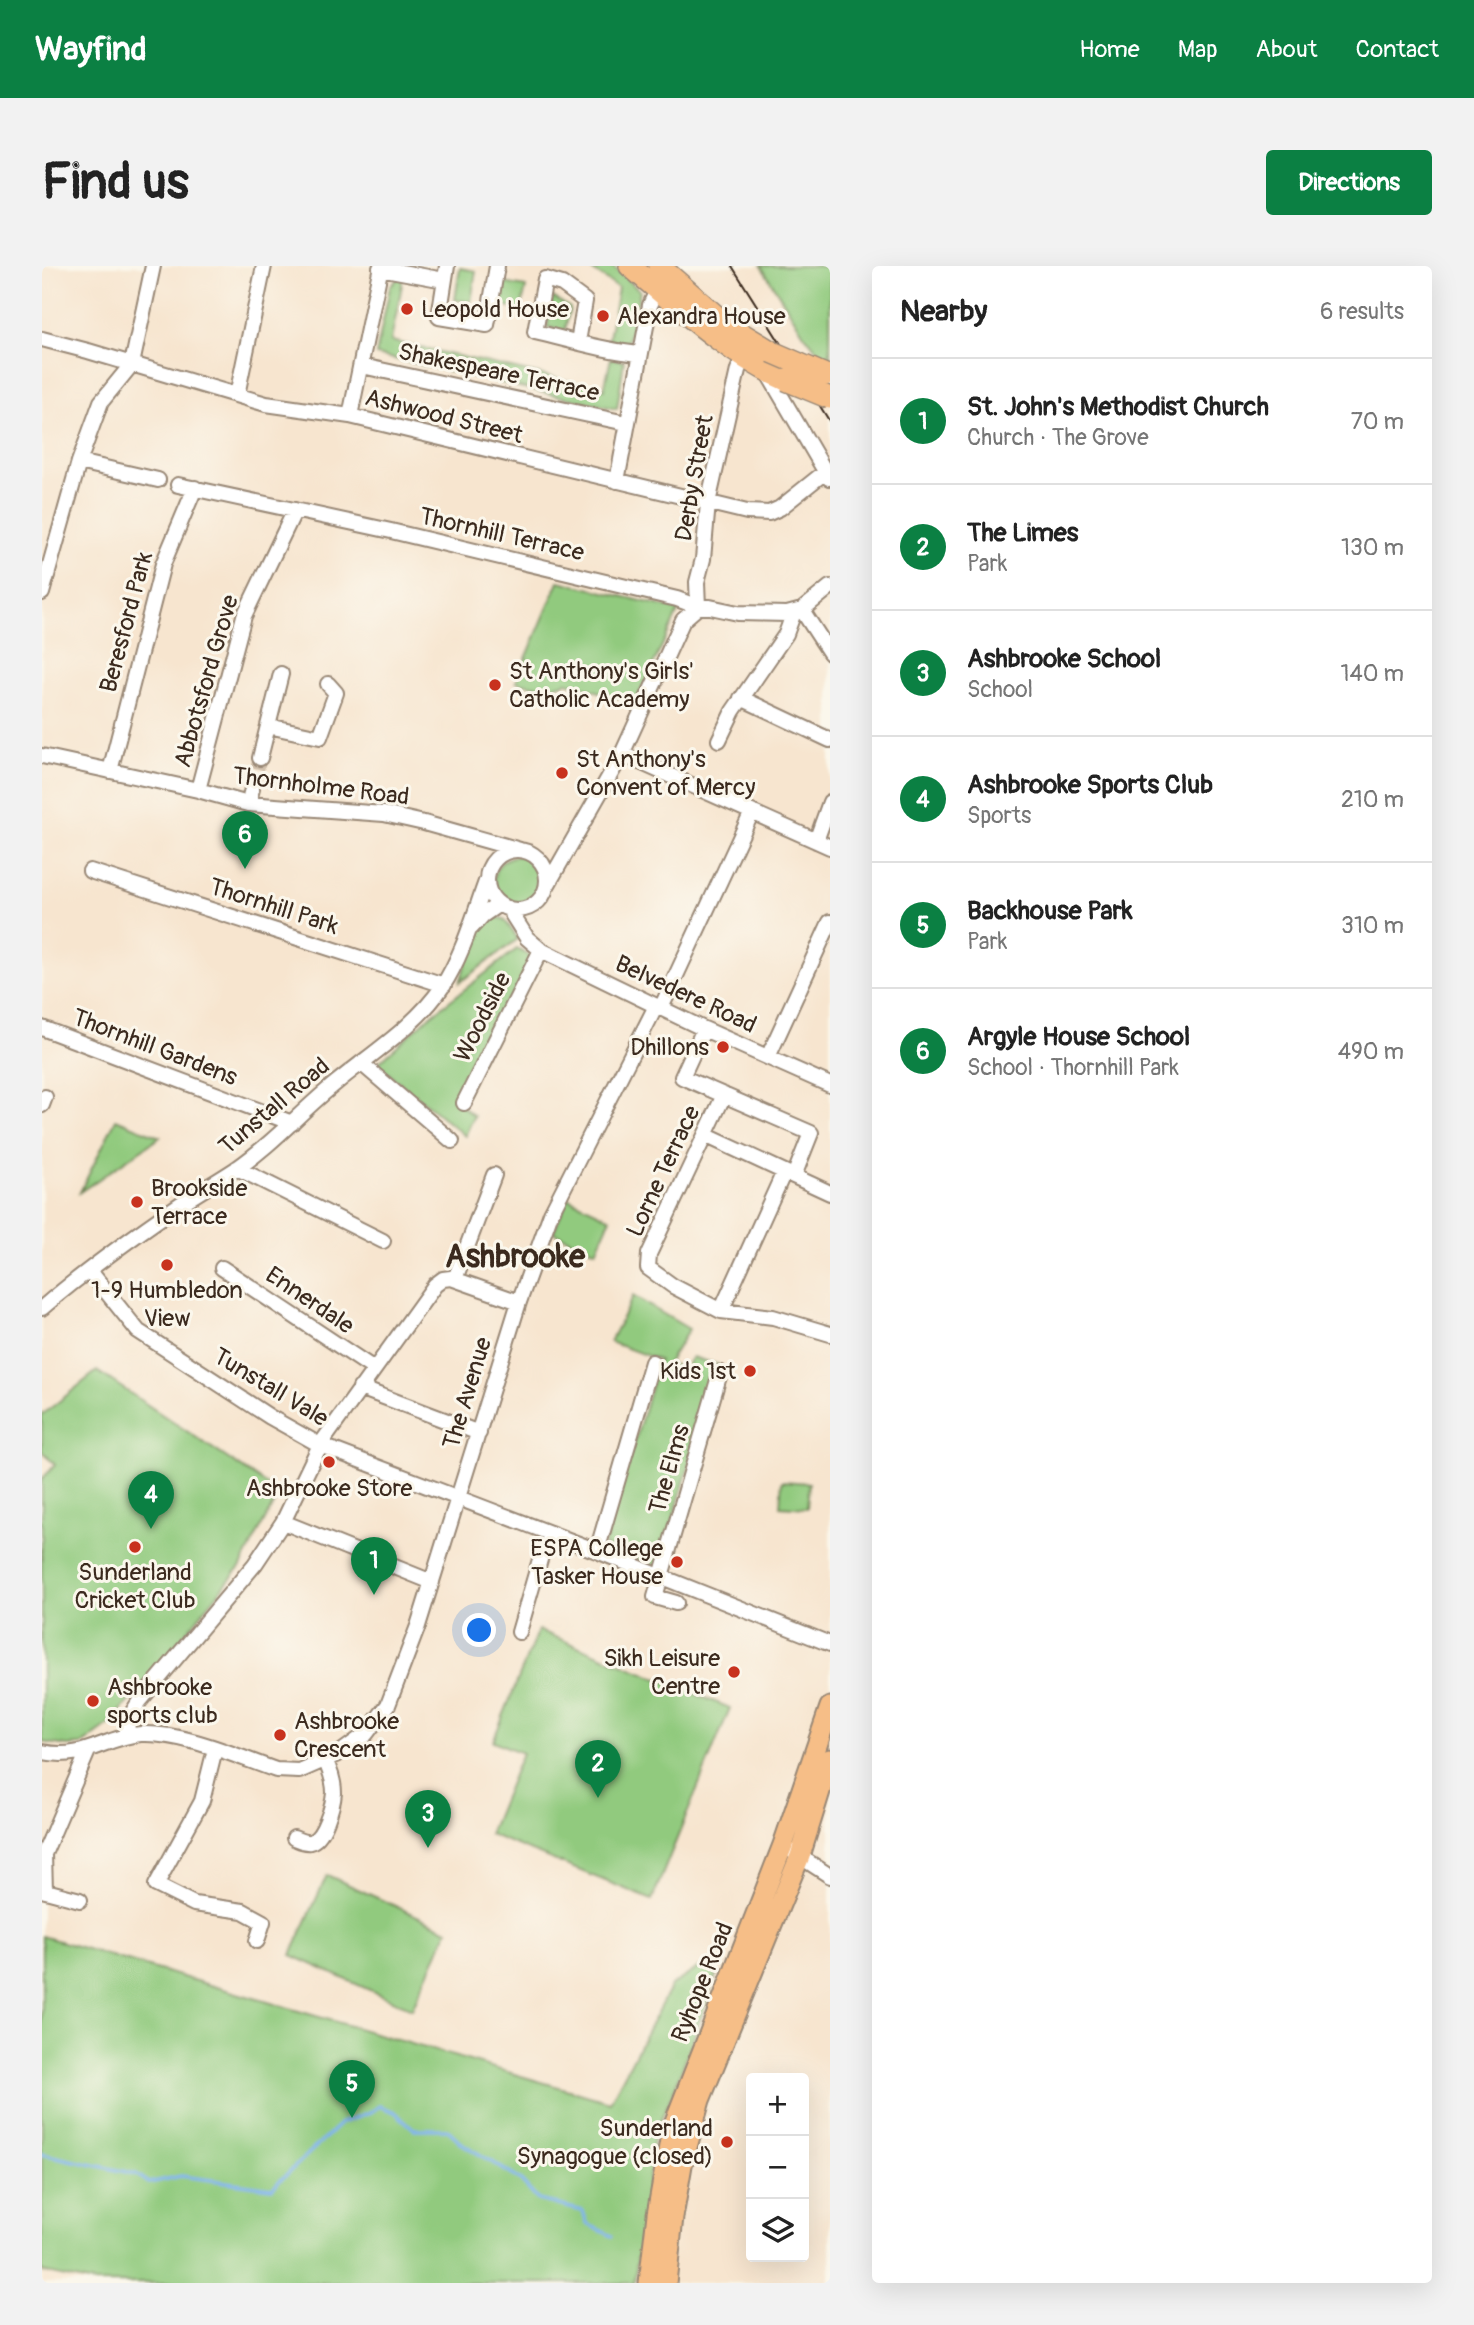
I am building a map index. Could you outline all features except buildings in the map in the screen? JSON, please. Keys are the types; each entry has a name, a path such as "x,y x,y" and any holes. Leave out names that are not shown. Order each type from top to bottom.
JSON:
{"highway":[{"path":"630,266 743,358 775,368 827,376"},
{"path":"659,266 775,368 830,398"}],"main road":[{"name":"Ryhope Road","path":"649,2283 657,2214 672,2129 783,1845 830,1707"},
{"name":"Ryhope Road","path":"666,2283 682,2165 700,2100 800,1856 830,1759"}],"street":[{"path":"42,593 79,462 102,402 132,364 153,266"},
{"path":"237,395 264,266"},
{"path":"350,416 381,267 446,273 439,317 487,325 497,266"},
{"path":"578,342 585,301 562,284 545,279 535,332 617,352 640,354"},
{"path":"617,481 650,305 658,289"},
{"name":"Ashwood Street","path":"42,339 266,404 350,416 747,512 769,513 780,508 828,475"},
{"name":"Derby Street","path":"698,607 697,582 708,503 743,358"},
{"name":"Shakespeare Terrace","path":"362,366 626,424"},
{"path":"775,368 828,475"},
{"path":"79,462 158,480"},
{"name":"Thornhill Terrace","path":"178,485 677,598 698,607 769,615 798,611"},
{"name":"Beresford Park","path":"110,771 163,564 195,488"},
{"name":"Abbotsford Grove","path":"198,790 244,616 295,510"},
{"path":"719,740 741,698 774,654 798,611 830,587"},
{"path":"527,938 526,921 534,905 542,897 622,754 682,620 698,607"},
{"path":"798,611 830,653"},
{"path":"260,758 281,674"},
{"path":"268,726 320,737 336,693 328,684"},
{"path":"741,698 830,740"},
{"path":"622,754 830,847"},
{"name":"Thornholme Road","path":"42,756 198,790 384,814 525,851"},
{"path":"816,841 830,802"},
{"name":"The Avenue","path":"42,1752 68,1754 88,1751 126,1736 162,1735 286,1772 325,1760 358,1741 374,1725 388,1705 405,1665 519,1302 551,1213 658,1007 752,812"},
{"path":"471,836 485,847 489,858 488,874 492,897 504,906 524,909 534,905"},
{"path":"488,874 499,855 509,850 547,854 558,852 575,837"},
{"path":"525,851 544,866 547,886"},
{"name":"Thornhill Park","path":"90,872 444,985"},
{"name":"Tunstall Road","path":"43,1305 183,1203 237,1168 361,1063 374,1055 424,1009 444,985 488,874"},
{"name":"Belvedere Road","path":"504,906 527,938 541,950 704,1029 830,1085"},
{"name":"Tunstall Road","path":"467,932 483,915 504,906"},
{"path":"768,1058 830,922"},
{"name":"Woodside","path":"464,1104 541,950"},
{"name":"Thornhill Gardens","path":"42,1028 292,1123"},
{"path":"704,1029 682,1077 811,1133 721,1311 773,1317 830,1334"},
{"path":"361,1063 452,1141"},
{"name":"Lorne Terrace","path":"721,1311 673,1286 648,1268 649,1254 723,1095"},
{"path":"705,1135 830,1193"},
{"path":"237,1168 383,1241"},
{"path":"455,1279 494,1175"},
{"name":"Ennerdale","path":"222,1268 374,1369"},
{"name":"Tunstall Vale","path":"89,1270 138,1331 320,1445 827,1641"},
{"path":"126,1736 129,1718 139,1702 255,1564 283,1522 320,1445 435,1285 443,1279 455,1279 519,1302"},
{"path":"597,1551 652,1362"},
{"name":"The Elms","path":"662,1577 720,1373"},
{"path":"360,1388 479,1433"},
{"path":"283,1522 432,1582"},
{"path":"519,1632 541,1556 552,1534"},
{"path":"662,1577 656,1597 676,1603"},
{"path":"215,1749 202,1801 156,1885 194,1905 243,1911 263,1922 257,1941"},
{"path":"80,1900 44,1891 44,1854 88,1751"},
{"path":"294,1838 306,1842 316,1839 331,1812 333,1784 325,1760"},
{"path":"783,1845 830,1876"}],"green space":[{"path":"586,266 612,266 640,291 625,353 607,349 618,288"},
{"path":"761,266 830,266 830,367 804,334"},
{"path":"460,268 476,271 471,302 455,300"},
{"path":"403,273 391,341 604,389 611,358 624,361 617,409 376,355 390,287"},
{"path":"504,283 526,287 521,310 499,305"},
{"path":"553,297 570,308 565,331 547,327"},
{"path":"559,581 679,610 635,703 567,682 548,688 516,682"},
{"path":"518,856 535,863 542,880 535,897 518,904 501,897 494,880 501,863"},
{"path":"495,917 504,919 518,939 460,982 476,931 483,921"},
{"path":"517,949 533,957 458,1103 474,1116 465,1136 377,1064 430,1016"},
{"path":"116,1119 160,1137 80,1192"},
{"path":"568,1198 611,1218 596,1251 553,1232"},
{"path":"633,1296 689,1329 668,1363 684,1369 692,1357 719,1365 659,1567 604,1546 659,1360 610,1342"},
{"name":"Ashbrooke sports club","path":"97,1371 279,1493 241,1566 110,1724 82,1745 67,1746 42,1742 42,1479 55,1465 42,1451 42,1415"},
{"path":"782,1481 809,1483 807,1508 780,1506"},
{"path":"538,1630 730,1708 652,1900 489,1834 522,1753 493,1741"},
{"path":"327,1875 448,1930 412,2009 291,1955"},
{"path":"42,1936 610,2102 671,1986 700,1967 717,1974 655,2133 634,2283 94,2283 42,2272"}],"waterway":[{"path":"42,2154 136,2174 149,2183 181,2176 272,2188 341,2123 370,2113 379,2106 395,2112 414,2129 447,2129 463,2144 519,2179 538,2200 583,2211 587,2224 612,2236"}],"tunnel":[{"path":"252,789 260,758"}],"tram line":[{"path":"732,266 830,422"}],"place":[{"name":"Leopold House","path":"407,309"},
{"name":"Alexandra House","path":"603,316"},
{"name":"St Anthony's Girls' Catholic Academy","path":"495,685"},
{"name":"St Anthony's Convent of Mercy","path":"562,773"},
{"name":"Argyle House School","path":"245,869"},
{"name":"Dhillons","path":"723,1047"},
{"name":"Brookside Terrace","path":"137,1202"},
{"name":"1-9 Humbledon View","path":"167,1265"},
{"name":"Kids 1st","path":"750,1371"},
{"name":"Ashbrooke Store","path":"329,1462"},
{"name":"Ashbrooke Sports Club","path":"151,1529"},
{"name":"Sunderland Cricket Club","path":"135,1547"},
{"name":"ESPA College Tasker House","path":"677,1562"},
{"name":"St. John's Methodist Church","path":"374,1595"},
{"name":"Sikh Leisure Centre","path":"734,1672"},
{"name":"Ashbrooke sports club","path":"93,1701"},
{"name":"Ashbrooke Crescent","path":"280,1735"},
{"name":"The Limes","path":"598,1798"},
{"name":"Ashbrooke School","path":"428,1848"},
{"name":"Backhouse Park","path":"352,2118"},
{"name":"Sunderland Synagogue (closed)","path":"727,2142"}],"district":[{"name":"Ashbrooke","path":"515,1256"}]}
